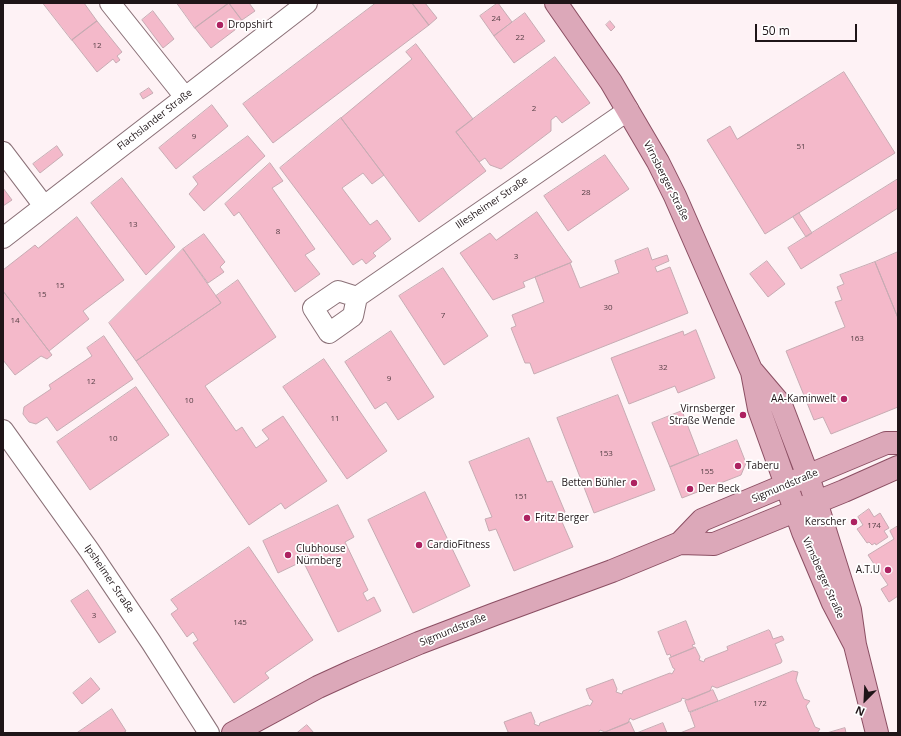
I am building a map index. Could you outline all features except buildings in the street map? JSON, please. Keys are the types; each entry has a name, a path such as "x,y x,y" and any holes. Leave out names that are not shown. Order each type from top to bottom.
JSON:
{"main road":[{"name":"Virnsberger Straße","path":"556,3 628,110 658,162 675,196 752,372 758,409 786,485 833,603 855,645"},
{"name":"Virnsberger Straße","path":"752,372 781,405 808,476 850,610 855,645 877,733"},
{"name":"Sigmundstraße","path":"233,733 306,693 359,668 495,614 612,571 680,543 702,520 886,443 898,444"},
{"name":"Sigmundstraße","path":"680,543 714,544 796,511 898,467"}],"street":[{"path":"110,3 185,97"},
{"name":"Flachslander Straße","path":"3,238 307,3"},
{"name":"Illesheimer Straße","path":"356,297 628,110"},
{"path":"3,152 44,206"},
{"name":"Ipsheimer Straße","path":"3,430 94,556 209,733"}],"place":[{"name":"Dropshirt","path":"220,25"},
{"name":"AA-Kaminwelt","path":"844,399"},
{"name":"Virnsberger Straße Wende","path":"743,415"},
{"name":"Taberu","path":"738,466"},
{"name":"Betten Bühler","path":"634,483"},
{"name":"Der Beck","path":"690,489"},
{"name":"Fritz Berger","path":"527,518"},
{"name":"Kerscher","path":"854,522"},
{"name":"CardioFitness","path":"419,545"},
{"name":"Clubhouse Nürnberg","path":"288,555"},
{"name":"A.T.U","path":"888,570"}]}
